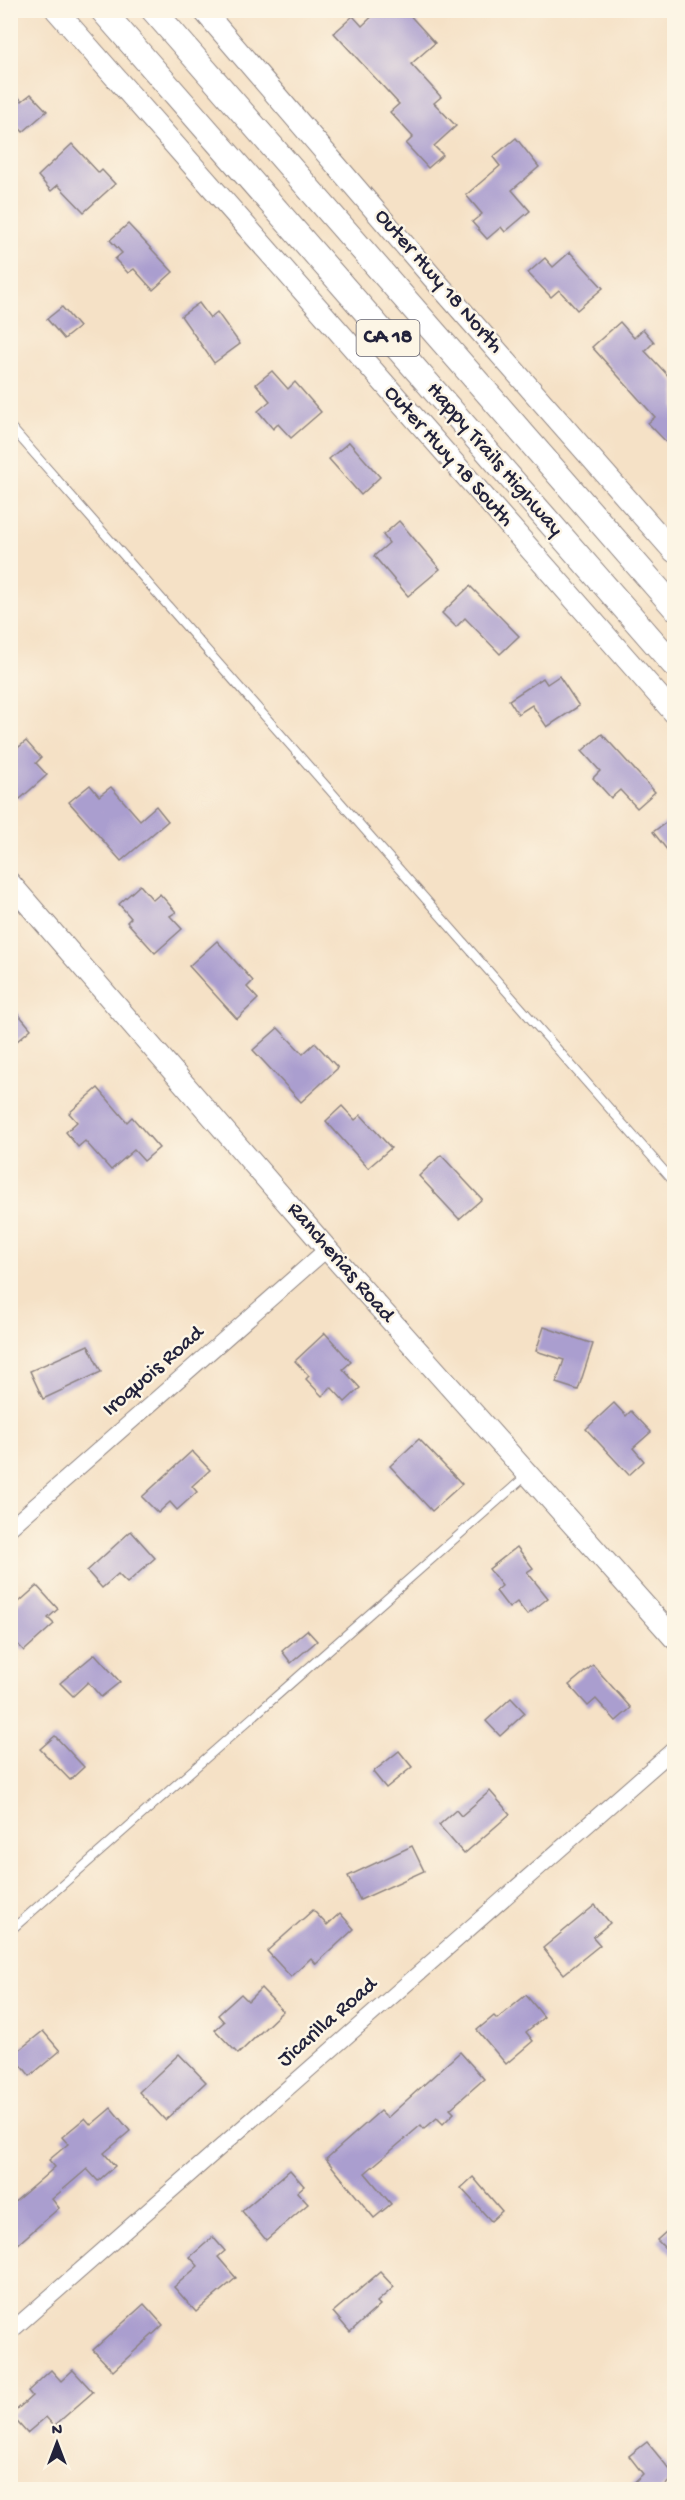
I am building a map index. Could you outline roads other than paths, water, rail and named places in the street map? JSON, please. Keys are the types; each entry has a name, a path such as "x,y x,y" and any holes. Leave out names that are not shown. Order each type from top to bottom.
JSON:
{"main road":[{"name":"Happy Trails Highway","path":"102,10 675,665"},
{"name":"Happy Trails Highway","path":"153,10 675,607"}],"street":[{"name":"Outer Hwy 18 South","path":"56,10 675,712"},
{"name":"Outer Hwy 18 North","path":"203,10 433,278 675,552"},
{"name":"Rancherias Road","path":"10,883 327,1249 675,1638"},
{"name":"Iroquois Road","path":"10,1528 327,1249"},
{"name":"Jicarilla Road","path":"10,2331 675,1749"}],"lane":[{"path":"10,426 675,1182"},
{"path":"10,1931 528,1474"}]}
